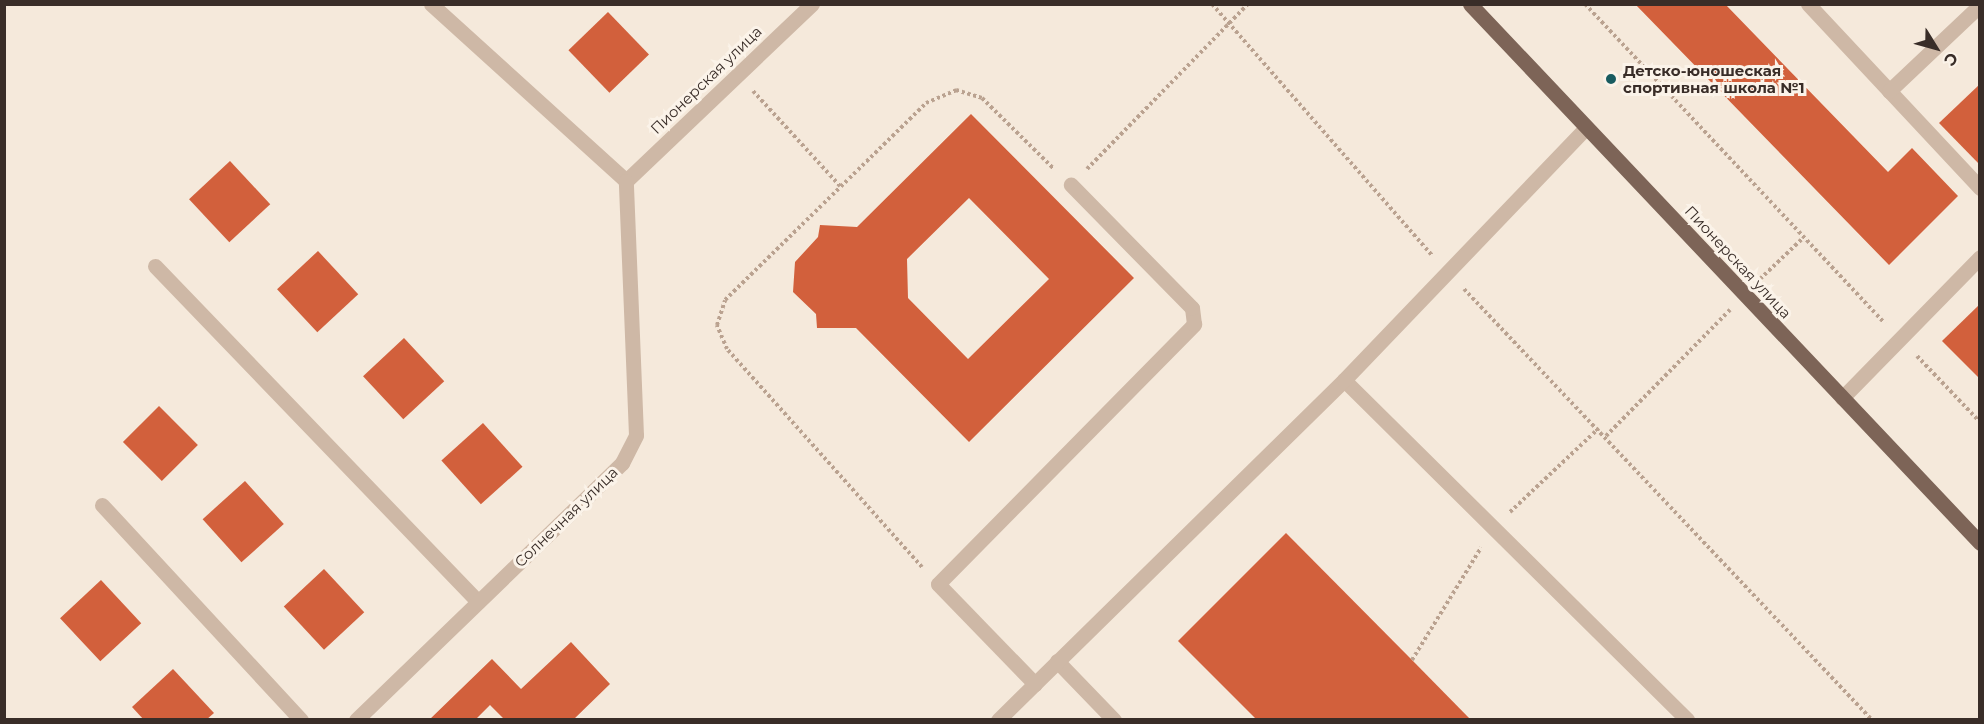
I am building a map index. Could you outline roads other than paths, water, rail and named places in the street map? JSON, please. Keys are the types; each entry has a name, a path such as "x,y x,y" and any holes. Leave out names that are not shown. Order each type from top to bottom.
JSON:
{"main road":[{"name":"Пионерская улица","path":"1470,4 1980,543"}],"street":[{"path":"431,4 626,181"},
{"name":"Пионерская улица","path":"626,181 812,4"},
{"path":"1808,4 1980,188"},
{"path":"1889,91 1980,5"},
{"path":"998,720 1344,380 1446,271 1586,128"},
{"name":"Солнечная улица","path":"356,720 622,463 636,435 626,181"},
{"path":"1035,684 938,584 1194,324 1192,308 1071,185"},
{"path":"1842,398 1980,257"},
{"path":"155,266 478,602"},
{"path":"1344,380 1687,720"},
{"path":"102,505 302,720"},
{"path":"1057,661 1114,720"}],"place":[{"name":"Детско-юношеская спортивная школа №1","path":"1611,79"}]}
